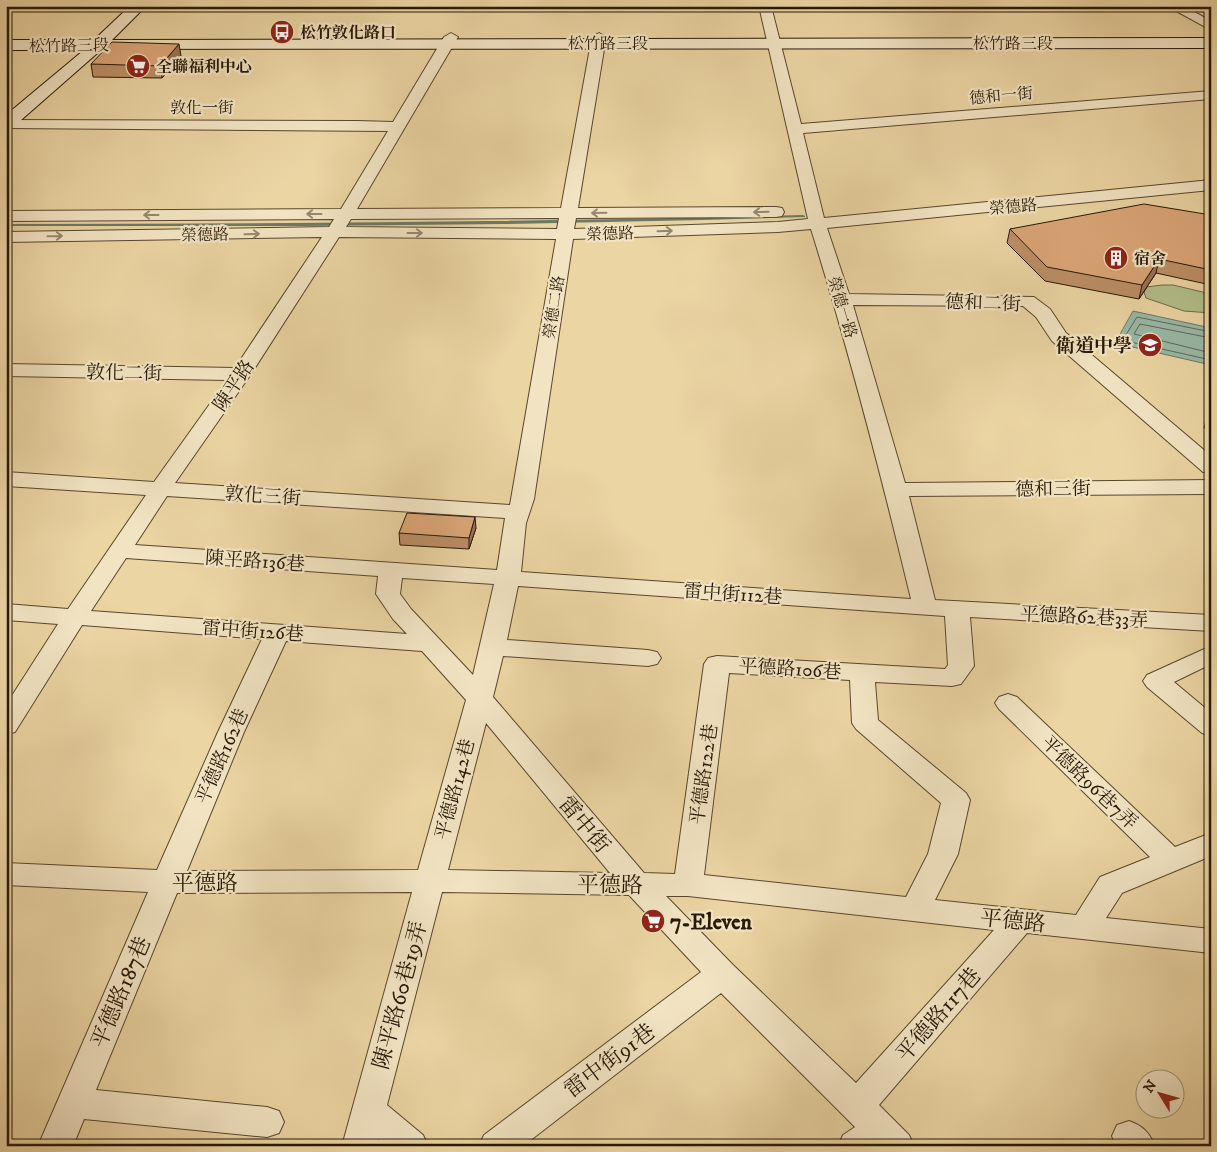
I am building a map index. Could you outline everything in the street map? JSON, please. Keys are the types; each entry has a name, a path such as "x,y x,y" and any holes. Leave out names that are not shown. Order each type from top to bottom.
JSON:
{"street":[{"path":"6,124 139,6"},
{"name":"榮德一路","path":"765,6 817,217 896,490 925,607"},
{"path":"1173,6 1211,26"},
{"name":"松竹路三段","path":"6,38 101,41 1211,37"},
{"name":"陳平路","path":"6,726 75,617 161,488 241,374 346,214 449,40"},
{"name":"榮德二路","path":"508,577 515,522 520,512 568,214 599,40"},
{"name":"松竹路三段","path":"774,40 1211,43"},
{"path":"6,113 78,51 101,41"},
{"name":"松竹路三段","path":"6,45 101,41"},
{"name":"德和一街","path":"794,129 1211,95"},
{"name":"敦化一街","path":"6,124 357,125 397,127"},
{"name":"榮德路","path":"6,237 333,232 565,234 778,227 817,217 1211,174"},
{"name":"榮德路","path":"6,216 568,214 817,217 1052,202 1211,185"},
{"name":"德和二街","path":"842,299 1028,301 1042,313 1059,337 1211,467"},
{"name":"敦化二街","path":"6,370 241,374"},
{"name":"敦化三街","path":"6,479 520,512"},
{"name":"德和三街","path":"896,490 1211,487"},
{"name":"陳平路136巷","path":"119,551 391,568"},
{"name":"雷中街112巷","path":"391,568 957,609"},
{"name":"雷中街","path":"391,568 388,594 402,614 479,698 637,885 872,1132"},
{"path":"479,698 493,647 508,577"},
{"name":"平德路62巷33弄","path":"957,609 1211,623"},
{"name":"平德路106巷","path":"717,664 952,678 961,666 957,609"},
{"name":"雷中街126巷","path":"6,612 430,644"},
{"name":"平德路162巷","path":"167,882 231,732 278,632"},
{"path":"493,647 648,658"},
{"path":"1211,654 1156,681 1211,727"},
{"name":"平德路122巷","path":"688,885 717,664"},
{"name":"平德路106巷","path":"862,673 865,723 956,800 943,854 915,910"},
{"name":"平德路142巷","path":"430,880 479,698"},
{"name":"平德路96巷7弄","path":"1008,703 1172,860"},
{"path":"1084,928 1111,885 1211,844"},
{"name":"平德路","path":"6,874 167,882 430,880 688,885 1084,928 1210,945"},
{"name":"陳平路60巷19弄","path":"359,1146 430,880"},
{"name":"平德路187巷","path":"55,1146 167,882"},
{"name":"平德路117巷","path":"872,1132 1020,921"},
{"name":"雷中街91巷","path":"496,1146 722,974"},
{"path":"74,1103 267,1122"},
{"path":"368,1110 411,1146"}],"green space":[{"path":"1173,285 1211,294 1211,313 1184,311 1146,298 1144,292 1147,287"}],"water":[{"path":"1133,311 1211,328 1211,365 1115,343"}],"building":[{"path":"112,42 179,44 160,66 91,64"},
{"name":"宿舍","path":"1144,204 1211,215 1211,270 1159,259 1142,285 1047,267 1010,229"},
{"path":"407,513 475,517 469,538 399,533"}],"waterway":[{"path":"6,225 604,221 803,216"}],"place":[{"name":"松竹敦化路口","path":"282,32"},
{"name":"全聯福利中心","path":"138,66"},
{"name":"宿舍","path":"1116,258"},
{"name":"衛道中學","path":"1150,345"},
{"name":"7-Eleven","path":"653,921"}]}
